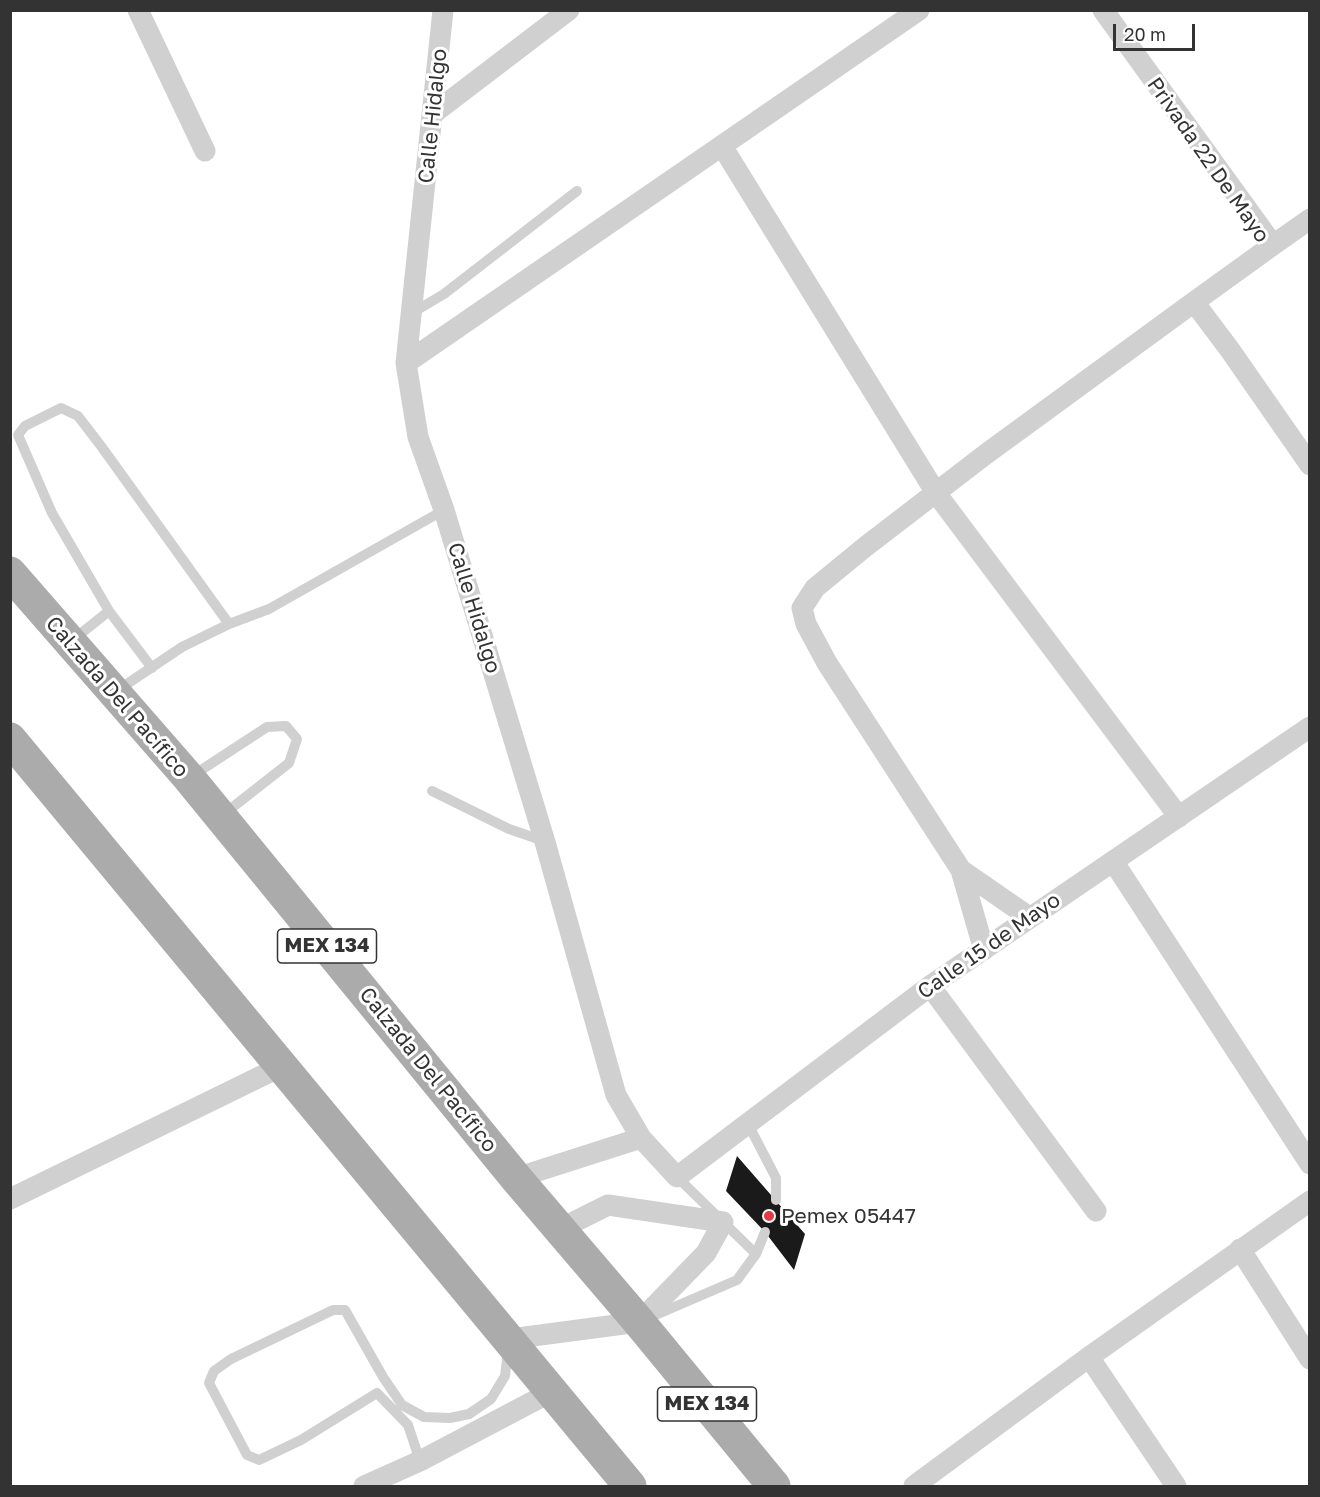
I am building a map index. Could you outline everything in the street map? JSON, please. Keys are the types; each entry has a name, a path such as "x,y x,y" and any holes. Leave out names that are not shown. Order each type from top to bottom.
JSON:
{"main road":[{"name":"Calzada Del Pacífico","path":"10,573 189,778 516,1178 639,1322 774,1486"},
{"path":"10,739 630,1486"}],"street":[{"path":"138,10 205,151"},
{"name":"Calle Hidalgo","path":"443,10 406,363 418,437 444,510 545,842 616,1095 641,1138 677,1178"},
{"path":"434,113 569,10"},
{"path":"406,363 919,10"},
{"name":"Privada 22 De Mayo","path":"961,870 827,663 803,615 805,600 814,588 936,493 1273,245 1103,10"},
{"path":"722,146 936,493 1179,817"},
{"path":"1273,245 1310,219"},
{"path":"1194,302 1310,465"},
{"name":"Calle 15 de Mayo","path":"677,1178 930,986 1310,727"},
{"path":"1113,861 1310,1164"},
{"path":"961,870 1029,917"},
{"path":"961,870 984,950"},
{"path":"930,986 1096,1211"},
{"path":"10,1199 282,1065"},
{"path":"516,1178 641,1138"},
{"path":"914,1486 1089,1357 1310,1201"},
{"path":"510,1339 639,1322 706,1253 723,1222 608,1205 560,1229"},
{"path":"1240,1249 1310,1359"},
{"path":"1089,1357 1176,1486"},
{"path":"364,1486 420,1461 551,1392"}],"lane":[{"path":"412,314 444,294 577,191"},
{"path":"152,668 109,611 52,513 18,435 25,426 61,408 78,416 229,624"},
{"path":"114,693 182,647 229,624 269,609 444,510"},
{"path":"69,643 109,611"},
{"path":"189,778 267,727 286,726 297,739 289,763 220,816"},
{"path":"432,791 509,829 545,842"},
{"path":"748,1124 776,1178 776,1200"},
{"path":"677,1178 756,1254"},
{"path":"639,1322 737,1280 756,1254 765,1232"},
{"path":"383,1377 376,1392 301,1440 259,1460 247,1455 209,1383 214,1371 231,1359 333,1310 345,1310 383,1377 402,1405 424,1417 450,1418 469,1414 491,1399 505,1376 510,1339"},
{"path":"376,1392 408,1425 420,1461"}],"building":[{"name":"Pemex 05447","path":"737,1156 805,1234 794,1270 765,1232 726,1191"}],"place":[{"name":"Pemex 05447","path":"769,1216"}]}
